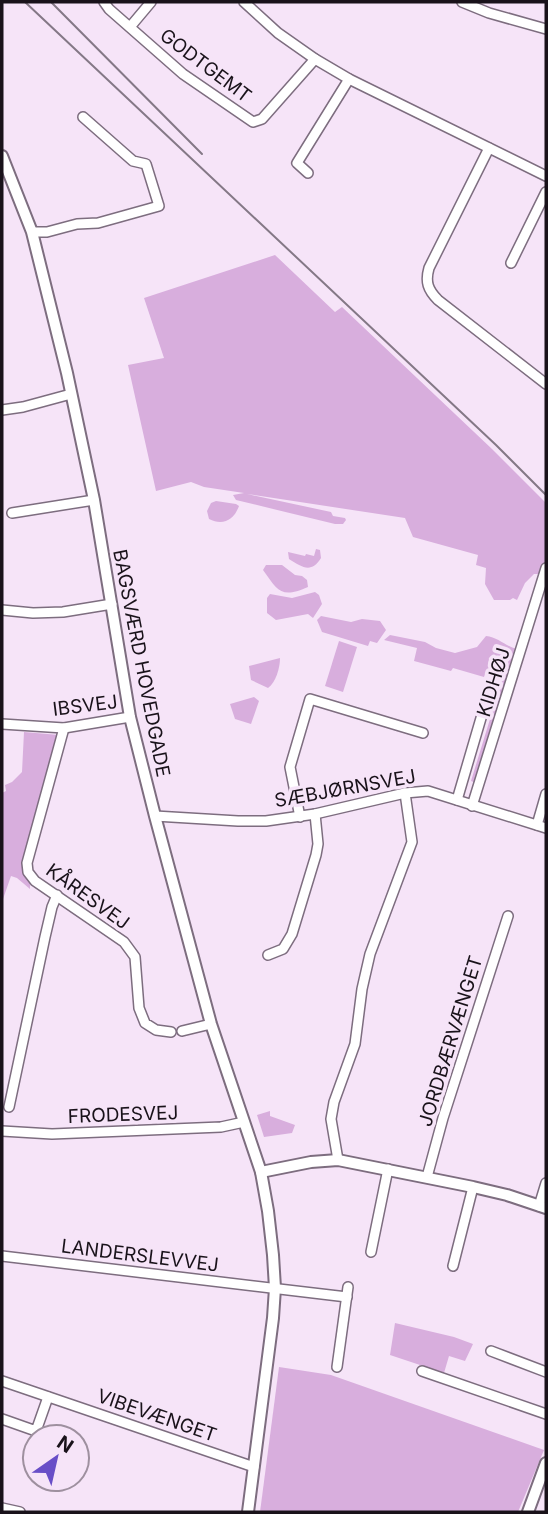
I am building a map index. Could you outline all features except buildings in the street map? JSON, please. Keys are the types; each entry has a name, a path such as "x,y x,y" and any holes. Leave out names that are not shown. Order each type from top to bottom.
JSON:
{"street":[{"name":"GODTGEMT","path":"104,2 183,74 250,121 262,119 315,60"},
{"path":"130,27 151,2"},
{"path":"244,2 278,33 315,60 546,177"},
{"path":"462,2 489,13 546,29"},
{"path":"309,173 297,163 349,79"},
{"path":"32,232 98,223 159,206 146,164 133,161 83,117"},
{"path":"489,148 429,268 426,282 438,300 546,384"},
{"name":"BAGSVÆRD HOVEDGADE","path":"2,156 32,232 71,394 94,499 130,717 155,816 211,1024 261,1172 268,1211 275,1288 247,1512"},
{"path":"511,263 546,192"},
{"path":"2,410 71,394"},
{"path":"12,513 94,499"},
{"name":"KIDHØJ","path":"472,806 546,568"},
{"path":"2,610 63,612 112,604"},
{"path":"457,800 491,684"},
{"path":"300,817 290,767 310,699 422,733"},
{"name":"IBSVEJ","path":"2,724 64,728 130,717"},
{"name":"KÅRESVEJ","path":"64,728 27,863 27,872 124,942 135,957 139,1008 145,1023 156,1030 171,1032"},
{"name":"SÆBJØRNSVEJ","path":"155,816 266,821 300,817 405,793 428,791 541,827 546,794"},
{"path":"338,1160 331,1119 334,1102 355,1044 362,989 370,954 412,842 405,793"},
{"path":"268,955 283,948 292,934 316,855 318,844 315,814"},
{"path":"9,1107 45,937 57,895"},
{"name":"JORDBÆRVÆNGET","path":"426,1177 508,916"},
{"path":"182,1031 211,1024"},
{"name":"FRODESVEJ","path":"2,1130 65,1133 220,1127 244,1122"},
{"path":"261,1172 311,1162 338,1160 473,1187 542,1207 546,1183"},
{"path":"371,1252 388,1169"},
{"path":"453,1266 473,1187"},
{"name":"LANDERSLEVVEJ","path":"2,1256 275,1288 347,1292 337,1367"},
{"path":"491,1351 546,1372"},
{"path":"422,1371 546,1414"},
{"name":"VIBEVÆNGET","path":"2,1381 254,1467"},
{"path":"2,1419 36,1431 48,1397"},
{"path":"528,1512 545,1468"},
{"path":"2,1508 20,1512"}],"shaded area":[{"path":"275,255 335,312 342,307 546,503 546,559 542,574 534,574 525,583 517,600 494,600 485,584 486,568 476,565 478,555 413,537 405,518 247,494 331,512 333,516 346,520 343,524 335,524 236,500 233,495 244,493 204,487 191,482 156,491 128,365 164,358 144,298"},
{"path":"216,501 239,506 227,520 214,521 209,519 207,511 211,503"},
{"path":"316,549 320,550 321,558 314,566 306,568 289,559 288,552 314,556"},
{"path":"266,565 282,565 307,580 308,587 299,591 281,591 263,570"},
{"path":"315,592 322,604 313,618 308,614 276,620 267,613 267,598 270,594 292,598"},
{"path":"321,616 351,622 362,619 380,621 386,630 377,643 370,641 368,646 322,632 317,620"},
{"path":"390,635 425,642 455,653 477,647 486,636 517,649 476,783 471,781 502,680 485,674 484,677 453,668 451,671 414,661 417,648 384,640"},
{"path":"339,641 357,647 343,692 325,686"},
{"path":"280,658 277,674 268,688 251,680 249,666"},
{"path":"254,697 259,701 251,724 235,719 230,704"},
{"path":"24,732 59,735 24,870 30,879 30,889 11,876 2,902 2,793 6,791 5,785 22,772"},
{"path":"270,1111 270,1116 295,1125 292,1133 264,1137 257,1115"},
{"path":"395,1323 473,1344 465,1361 449,1356 444,1373 390,1355"},
{"path":"279,1367 331,1375 544,1450 518,1512 260,1512"}],"tram line":[{"path":"25,2 546,495"},
{"path":"51,2 202,154"}]}
